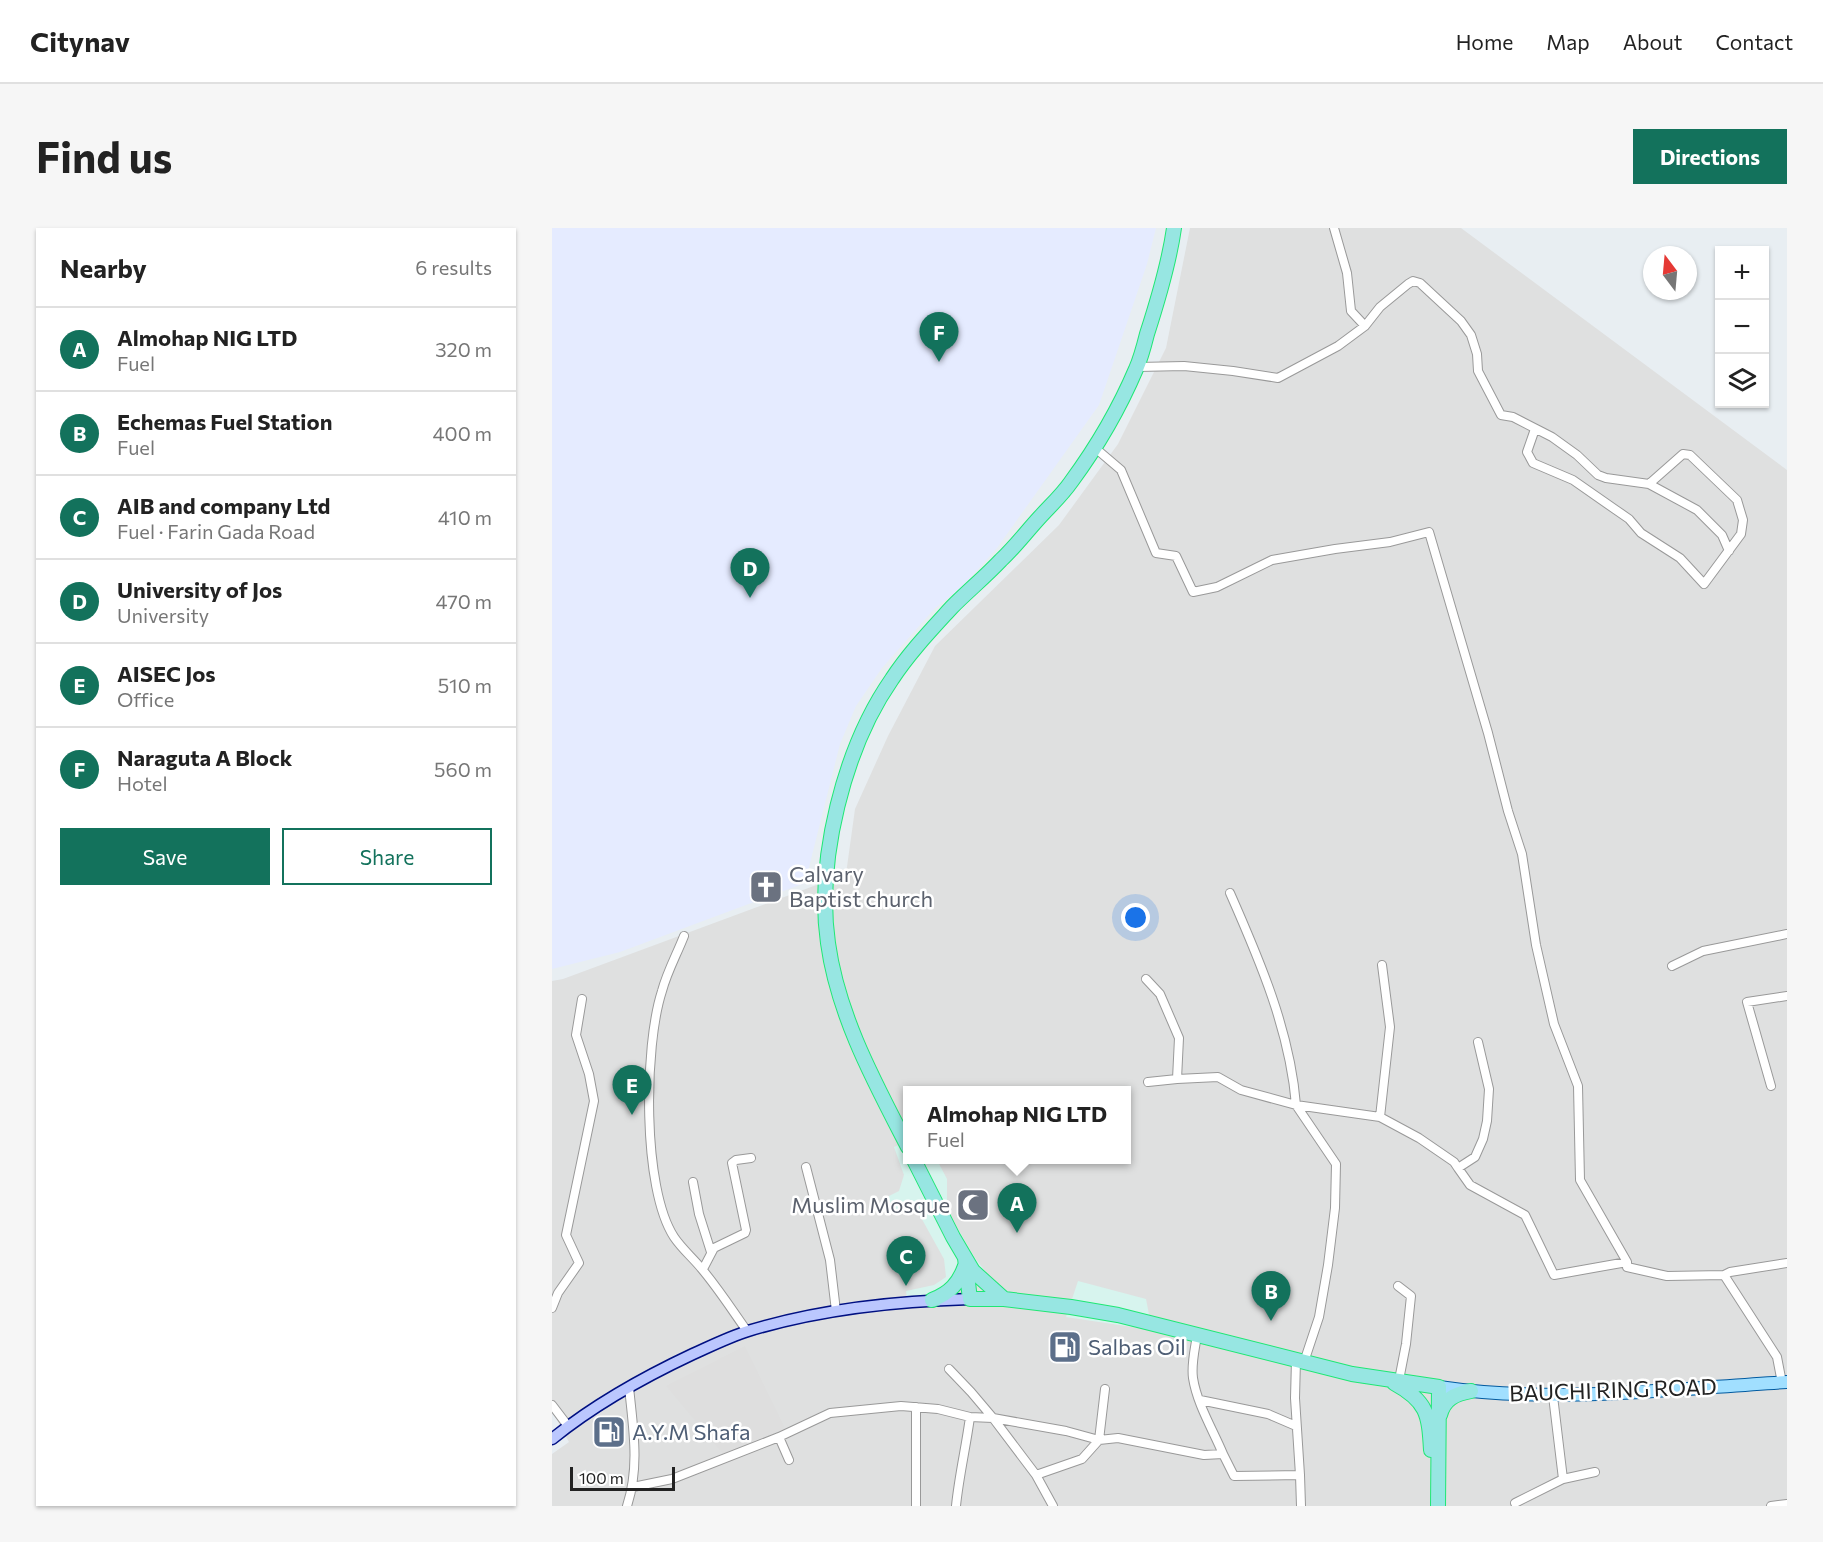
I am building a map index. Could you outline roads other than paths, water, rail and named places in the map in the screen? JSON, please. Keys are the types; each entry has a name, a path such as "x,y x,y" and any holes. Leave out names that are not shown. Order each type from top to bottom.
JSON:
{"highway":[{"path":"903,1137 854,1034 832,966 828,943 825,891 833,826 843,786 856,748 891,680 915,648 952,607 1002,560 1070,484 1094,447 1138,367 1159,298 1174,228"},
{"path":"916,1164 968,1265 975,1298 1004,1299 1101,1312 1352,1374 1439,1387 1438,1506"},
{"path":"968,1265 1004,1299"},
{"path":"932,1300 950,1291 968,1265"},
{"path":"1384,1378 1420,1401 1428,1419 1430,1506"},
{"path":"1439,1417 1448,1400 1471,1391"}],"main road":[{"path":"552,1439 568,1426 629,1387 675,1363 747,1331 836,1311 897,1302 975,1298"},
{"name":"BAUCHI RING ROAD","path":"1439,1387 1500,1394 1552,1396 1785,1383"}],"street":[{"path":"1334,228 1347,273 1351,311 1365,326"},
{"path":"1138,367 1184,366 1278,378 1314,361 1338,346 1365,326 1380,307 1408,284 1413,281 1420,283 1461,321 1471,335 1477,354 1478,371 1501,415 1513,417 1552,437 1577,455 1598,475 1649,484 1698,510 1722,535 1728,551"},
{"path":"1535,429 1527,452 1533,463 1573,480 1629,519 1641,533 1680,558 1704,584 1741,534 1743,519 1737,500 1690,455 1683,454 1649,484"},
{"path":"1094,447 1121,470 1156,553 1176,556 1193,592 1217,587 1272,560 1390,542 1430,532 1522,854 1536,945 1554,1024 1578,1086 1580,1180 1627,1262 1627,1267 1667,1276 1724,1275 1730,1272 1787,1263"},
{"path":"1230,893 1274,1001 1294,1082 1296,1105 1336,1164 1335,1208 1319,1317 1300,1361 1296,1426 1301,1506"},
{"path":"1672,966 1703,951 1787,934"},
{"path":"684,936 662,991 651,1041 649,1139 658,1193 674,1238 703,1269 747,1331"},
{"path":"1380,1117 1390,1027 1382,964"},
{"path":"1146,979 1160,994 1179,1038 1177,1078"},
{"path":"1771,1086 1747,1002 1787,996"},
{"path":"552,1308 558,1293 579,1263 566,1235 594,1101 590,1074 576,1035 582,999"},
{"path":"1458,1168 1475,1157 1483,1139 1487,1121 1489,1089 1478,1042"},
{"path":"1148,1082 1177,1078 1218,1077 1241,1090 1296,1105 1380,1117 1419,1138 1454,1162 1470,1185 1525,1215 1554,1275 1627,1262"},
{"path":"703,1269 711,1252 717,1246 745,1233 732,1163 736,1160 751,1158"},
{"path":"806,1167 830,1260 836,1311"},
{"path":"693,1182 699,1214 711,1252"},
{"path":"1724,1275 1777,1358 1785,1383"},
{"path":"1398,1286 1411,1296 1400,1380"},
{"path":"1197,1335 1193,1375 1200,1400 1234,1476 1300,1475"},
{"path":"949,1368 993,1418 1036,1475 1053,1506"},
{"path":"627,1506 633,1487 635,1469 629,1387"},
{"path":"1036,1475 1082,1459 1099,1440 1105,1389"},
{"path":"1552,1396 1563,1479"},
{"path":"1200,1400 1268,1414 1296,1426"},
{"path":"552,1405 568,1426"},
{"path":"633,1487 672,1479 779,1437 830,1413 901,1406 938,1409 970,1417 993,1418 1066,1431 1099,1440 1118,1438 1204,1455 1223,1454"},
{"path":"916,1407 916,1506"},
{"path":"956,1506 970,1417"},
{"path":"779,1437 789,1460"},
{"path":"1515,1503 1563,1479 1595,1472"},
{"path":"1770,1506 1787,1504"}],"place":[{"name":"Naraguta A Block","path":"939,362"},
{"name":"University of Jos","path":"750,598"},
{"name":"Calvary Baptist church","path":"766,887"},
{"name":"AISEC Jos","path":"632,1115"},
{"name":"Muslim Mosque","path":"973,1205"},
{"name":"Almohap NIG LTD","path":"1017,1233"},
{"name":"AIB and company Ltd","path":"906,1286"},
{"name":"Echemas Fuel Station","path":"1271,1321"},
{"name":"Salbas Oil","path":"1065,1347"},
{"name":"A.Y.M Shafa","path":"609,1432"}]}
